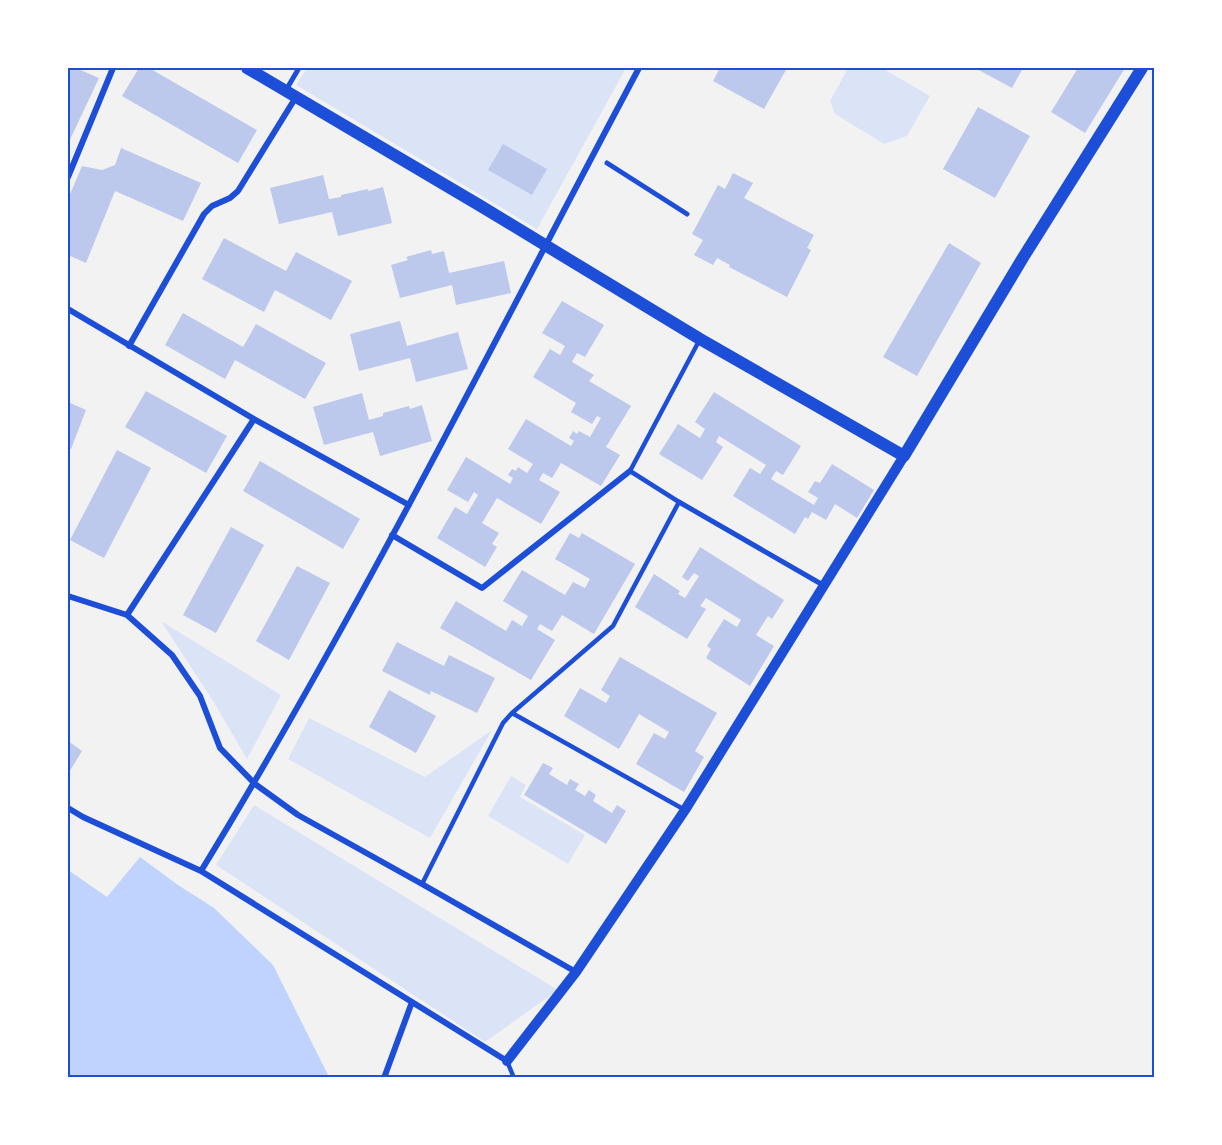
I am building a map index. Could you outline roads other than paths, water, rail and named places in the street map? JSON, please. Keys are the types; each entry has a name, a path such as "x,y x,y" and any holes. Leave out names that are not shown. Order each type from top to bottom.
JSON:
{"main road":[{"path":"247,68 700,339 904,456 1030,246 1142,68"}],"street":[{"path":"68,177 113,68"},
{"path":"129,346 204,214 212,206 230,198 238,191 291,93 299,68"},
{"path":"201,871 255,784 409,505 639,68"},
{"path":"607,163 687,214"},
{"path":"68,309 254,419 409,505"},
{"path":"127,615 254,419"},
{"path":"68,808 201,871 507,1061 576,972 685,810 904,456"},
{"path":"392,535 482,588 630,471"},
{"path":"680,502 823,585"},
{"path":"68,596 127,615 172,656 200,696 220,748 255,784 298,815 576,972"},
{"path":"384,1077 412,1002"}],"lane":[{"path":"422,884 503,723 613,626 680,502 630,471 700,339"},
{"path":"512,713 685,810"},
{"path":"507,1061 514,1077"}],"water":[{"path":"140,857 214,908 273,965 329,1077 68,1077 68,870 107,897"}]}
